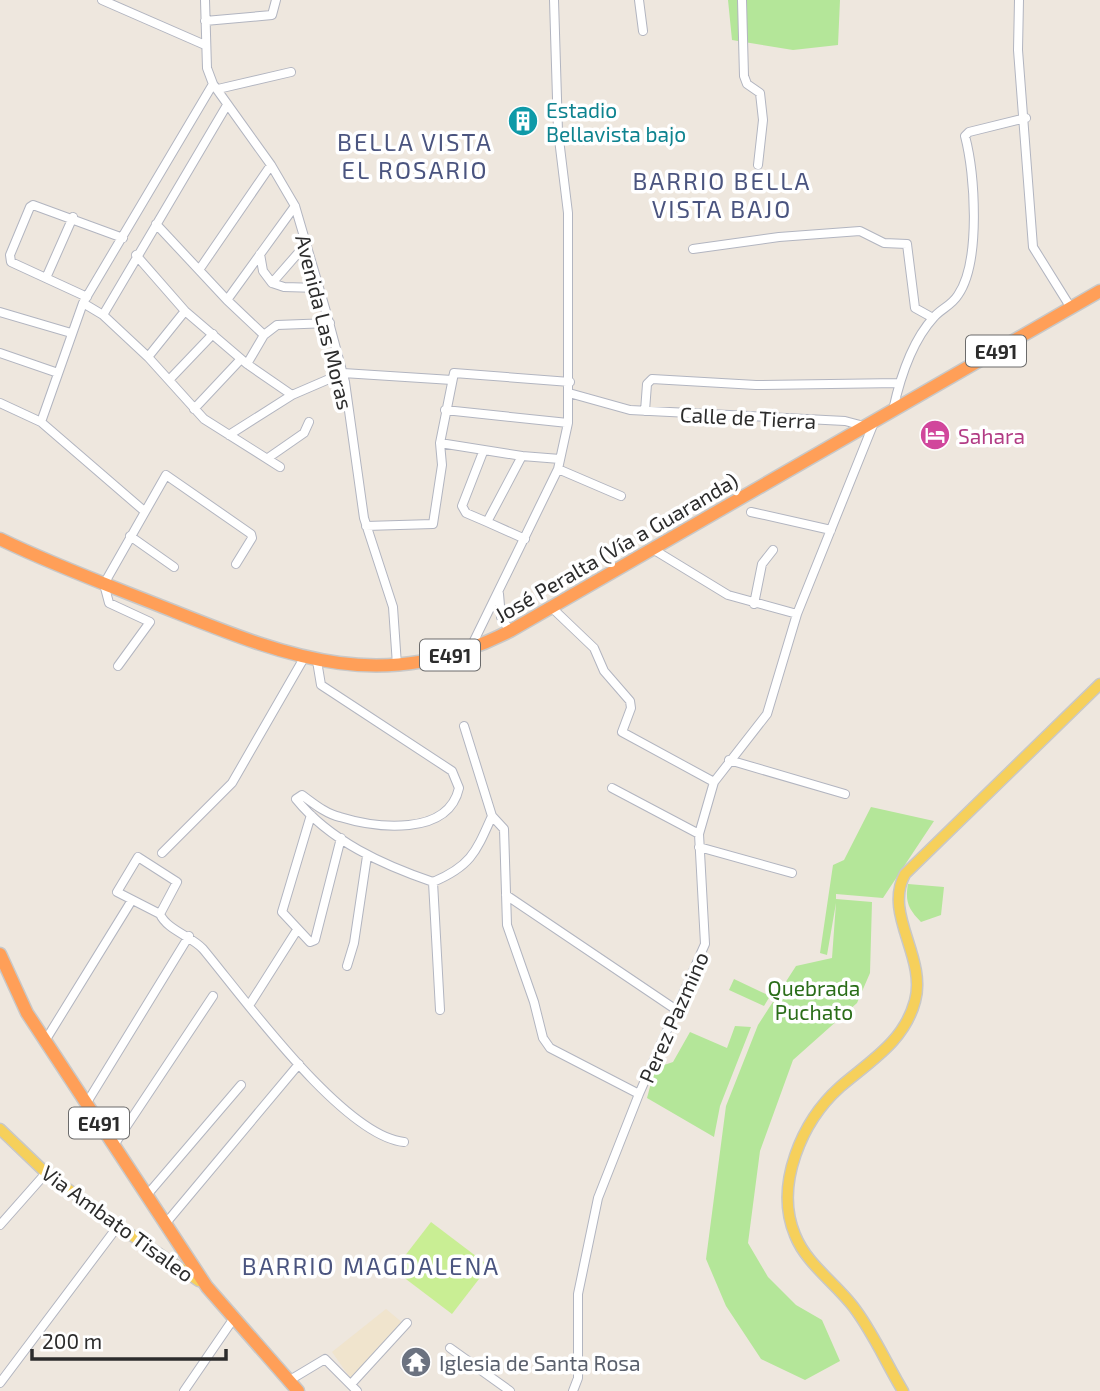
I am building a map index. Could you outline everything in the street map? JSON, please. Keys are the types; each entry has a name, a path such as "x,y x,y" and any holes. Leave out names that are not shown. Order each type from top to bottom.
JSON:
{"highway":[{"name":"José Peralta (Vía a Guaranda)","path":"0,539 104,584 311,660 364,666 397,665 471,649 510,631 1100,291"},
{"name":"E491","path":"0,954 27,1013 207,1287 294,1386"}],"main road":[{"path":"903,1391 852,1305 815,1266 795,1237 788,1210 793,1166 799,1144 817,1110 880,1056 904,1028 916,1000 917,964 897,902 898,887 905,874 1100,684"},
{"name":"Via Ambato Tisaleo","path":"0,1129 46,1173 118,1226 189,1271 207,1287"}],"street":[{"path":"102,0 205,45"},
{"name":"Avenida Las Moras","path":"205,0 207,68 227,105 271,165 295,206 330,323 343,373 366,526 393,607 397,665"},
{"path":"205,21 271,15 276,0"},
{"path":"471,649 558,469 568,423 568,213 558,131 554,0"},
{"path":"639,0 642,31"},
{"path":"742,0 744,76 747,84 760,93 763,120 758,165"},
{"path":"1019,0 1018,50 1026,118 1033,247 1071,308"},
{"path":"41,422 85,300 216,87 291,72"},
{"path":"103,314 227,105"},
{"path":"893,410 899,383 915,346 933,318 958,295 968,272 973,222 973,165 967,134 1026,118"},
{"path":"199,270 271,165"},
{"path":"123,238 73,217 33,205 10,259 85,300 148,357 194,409 280,467"},
{"path":"227,300 295,206"},
{"path":"46,278 73,217"},
{"path":"156,224 227,300 264,335"},
{"path":"693,249 779,237 865,232 884,243 907,244 915,308 933,318"},
{"path":"272,283 306,244"},
{"path":"260,254 263,271 272,283 284,287 319,288"},
{"path":"136,255 186,311 244,361 292,395"},
{"path":"148,357 186,311"},
{"path":"0,312 71,333"},
{"path":"194,409 244,361 264,335 277,325 330,323"},
{"path":"170,379 213,334"},
{"path":"0,353 58,373"},
{"path":"229,435 292,395 343,373 452,380"},
{"path":"366,526 433,524 442,465 440,443 454,373 570,382"},
{"path":"645,411 647,384 652,379 756,385 899,383"},
{"name":"Calle de Tierra","path":"569,393 630,410 770,420 870,423"},
{"path":"0,403 41,422 144,510"},
{"path":"445,410 568,423"},
{"path":"268,458 304,433 309,422"},
{"name":"Perez Pazmino","path":"573,1391 578,1378 580,1274 598,1198 639,1094 705,944 699,834 714,782 767,714 797,614 870,423"},
{"path":"440,443 483,452 560,459"},
{"path":"483,452 462,506 466,513 525,539"},
{"path":"487,522 522,456"},
{"path":"558,469 621,496"},
{"path":"118,666 150,622 110,603 104,584 166,475 251,534 252,538 236,564"},
{"path":"751,512 831,530"},
{"path":"130,536 174,567"},
{"path":"652,548 708,585 754,604 797,614"},
{"path":"754,604 760,572 773,550"},
{"path":"499,594 501,617 510,631"},
{"path":"550,607 594,648 604,671 630,701 631,708 622,732 714,782"},
{"path":"311,660 318,682 324,689 452,771 458,788 450,808 440,816 416,825 338,817 302,795 296,796 312,815 368,856 433,882 454,873 472,858 492,816"},
{"path":"162,853 232,783 311,660"},
{"path":"464,726 492,816 504,829 507,925 545,1044 639,1094"},
{"path":"729,760 845,794"},
{"path":"612,788 699,834"},
{"path":"312,815 283,908 284,916 310,942 316,940 341,838"},
{"path":"699,847 792,873"},
{"path":"347,966 356,935 368,856"},
{"path":"160,914 177,882 138,857 117,892 160,914 165,923 189,936 299,1064 368,1129 391,1140 404,1142"},
{"path":"433,882 440,1010"},
{"path":"506,895 675,1009"},
{"path":"45,1041 132,900"},
{"path":"250,1004 297,930"},
{"path":"86,1104 189,936"},
{"path":"114,1145 213,996"},
{"path":"166,1223 299,1064"},
{"path":"147,1195 241,1085"},
{"path":"0,1225 46,1173"},
{"path":"0,1383 118,1226"},
{"path":"184,1391 234,1318"},
{"path":"294,1386 325,1359 354,1387 407,1323"},
{"path":"450,1348 510,1391"}],"shaded area":[{"path":"386,1309 404,1324 351,1379 332,1352"}],"green space":[{"path":"728,0 840,0 838,45 793,50 732,40"},
{"name":"Quebrada Puchato","path":"871,807 934,821 883,898 836,894 836,899 872,902 870,973 857,1003 793,1060 760,1151 748,1243 768,1277 796,1305 822,1320 840,1361 805,1380 761,1359 726,1306 706,1259 726,1106 758,1025 796,966 832,958 836,903 827,955 820,953 833,865 844,860"},
{"path":"908,884 944,887 941,915 921,922 909,904"},
{"path":"734,979 770,996 764,1006 729,990"},
{"path":"735,1026 751,1027 720,1106 714,1137 647,1098 655,1068 673,1062 690,1032 727,1048"},
{"path":"431,1222 489,1266 452,1314 394,1270"}],"place":[{"name":"Estadio Bellavista bajo","path":"523,121"},
{"name":"Sahara","path":"935,435"},
{"name":"Iglesia de Santa Rosa","path":"416,1362"}],"district":[{"name":"BELLA VISTA EL ROSARIO","path":"415,155"},
{"name":"BARRIO BELLA VISTA BAJO","path":"722,194"},
{"name":"BARRIO MAGDALENA","path":"371,1265"}]}
